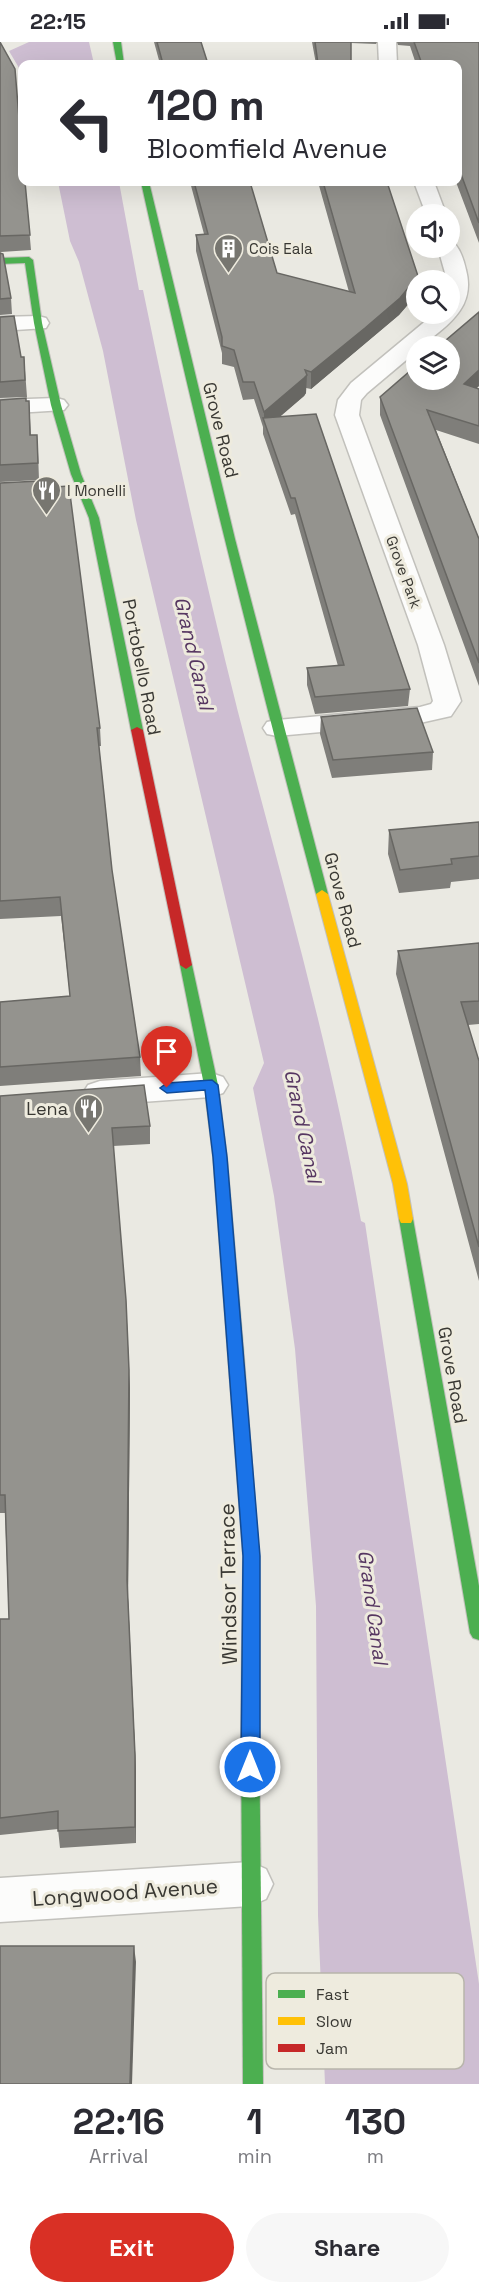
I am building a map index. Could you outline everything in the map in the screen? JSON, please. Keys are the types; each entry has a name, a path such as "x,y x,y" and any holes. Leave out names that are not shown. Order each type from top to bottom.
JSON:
{"street":[{"path":"117,42 121,60"},
{"path":"387,42 388,60"},
{"name":"Grove Road","path":"146,186 181,344 277,728 400,1184 479,1633"},
{"path":"426,186 432,204"},
{"name":"Portobello Road","path":"0,261 29,260 38,323 56,405 94,518 212,1085"},
{"path":"0,324 38,323"},
{"name":"Grove Park","path":"277,728 420,715 441,710 447,701 431,645 348,415 350,400 359,388 435,324"},
{"path":"0,407 56,405"},
{"path":"57,489 83,488"},
{"path":"72,1095 212,1085"},
{"name":"Windsor Terrace","path":"212,1085 220,1157 251,1556 250,1884 253,2084"},
{"name":"Longwood Avenue","path":"0,1900 250,1884"}],"water":[{"path":"29,42 89,42 93,60 18,60 18,66 9,51"},
{"name":"Grand Canal","path":"59,186 120,186 139,290 143,290 212,607 320,1029 361,1221 365,1223 479,1984 479,2084 325,2084 324,2069 464,2069 464,1973 320,1973 316,1606 295,1349 274,1196 253,1088 264,1063 136,520 103,351 79,262 70,241"}],"building":[{"path":"0,42 15,69 18,106 18,186 25,186 30,235 0,236"},
{"path":"157,42 201,42 207,60 162,60"},
{"path":"315,42 351,42 351,60 317,60"},
{"path":"414,42 479,42 479,223 462,177 462,60 421,60"},
{"path":"195,186 251,186 277,273 355,293 324,186 388,186 406,240 406,258 412,258 416,270 406,270 406,291 400,298 311,372 305,370 307,375 264,412 254,382 243,382 234,350 222,346 222,337 196,235 208,234"},
{"path":"0,253 3,254 11,298 0,299"},
{"path":"479,312 479,370 464,384 479,389 479,426 427,410 479,539 479,663 380,397 406,375 406,390 460,390 460,336 451,336"},
{"path":"14,316 21,357 24,357 25,380 0,382 0,317"},
{"path":"26,398 26,401 29,401 30,435 37,435 38,463 0,465 0,400"},
{"path":"316,414 410,689 315,697 307,668 344,665 295,498 291,498 263,418"},
{"path":"39,481 39,488 69,486 100,728 97,728 112,870 140,1057 0,1067 0,1002 70,996 60,897 0,901 0,483"},
{"path":"417,708 433,752 333,760 321,717"},
{"path":"479,822 479,856 451,859 452,864 400,870 389,830"},
{"path":"479,943 479,1001 461,1002 479,1061 479,1247 398,951"},
{"path":"144,1085 150,1126 112,1128 126,1300 129,1370 127,1580 135,1755 135,1827 58,1831 58,1811 0,1818 0,1619 9,1619 5,1495 0,1495 0,1096"},
{"path":"0,1946 134,1946 130,2084 0,2084"}],"traffic: fast":[{"path":"117,42 120,60"},
{"path":"146,186 229,539 322,894"},
{"path":"0,261 29,260 38,323 56,405 76,474 94,518 137,730"},
{"path":"186,965 211,1085 220,1157 236,1357"},
{"path":"406,1219 479,1633"},
{"path":"250,1728 253,2084"}],"traffic: slow":[{"path":"322,894 400,1184 406,1219"},
{"path":"236,1357 251,1556 250,1728"}],"traffic: jam":[{"path":"137,730 186,965"}],"place":[{"name":"Cois Eala","path":"228,274"},
{"name":"I Monelli","path":"46,516"},
{"name":"Lena","path":"89,1134"}],"route":[{"path":"167,1088 212,1085 220,1157 251,1556 250,1767"}]}
